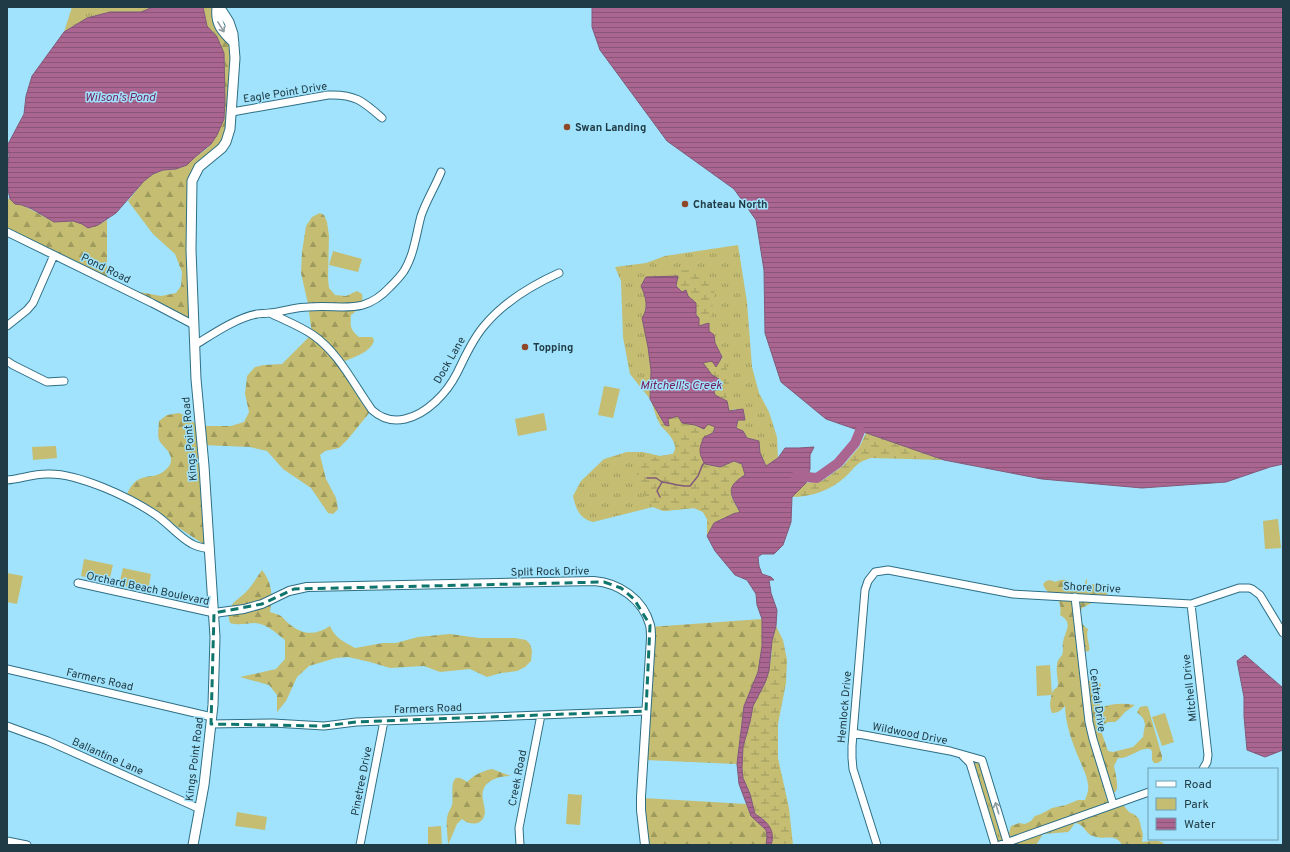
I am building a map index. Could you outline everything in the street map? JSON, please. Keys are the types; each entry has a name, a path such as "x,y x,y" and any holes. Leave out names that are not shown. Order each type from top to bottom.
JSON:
{"main road":[{"name":"Kings Point Road","path":"193,845 204,785 211,720 215,657 210,549 196,379 191,250 192,182 199,167 221,149 226,142 230,129 235,58 233,34 229,22 217,7"}],"street":[{"name":"Eagle Point Drive","path":"232,112 328,95 342,95 358,99 382,118"},
{"path":"195,345 245,318 258,314 309,306 357,307 374,301 387,291 403,272 408,263 427,201 441,172"},
{"name":"Pond Road","path":"7,232 194,325"},
{"path":"7,326 27,310 33,303 54,255"},
{"name":"Dock Lane","path":"270,313 304,330 319,340 334,355 372,410 386,419 399,420 419,414 439,398 456,374 475,336 499,311 525,290 558,274"},
{"path":"7,361 47,382 64,381"},
{"path":"7,480 47,474 64,474 80,478 125,497 158,516 192,544 210,549"},
{"name":"Shore Drive","path":"877,572 888,570 1013,594 1191,604 1245,587 1252,589 1260,595 1283,633"},
{"name":"Hemlock Drive","path":"877,572 871,576 865,590 852,758 853,769 877,845"},
{"name":"Split Rock Drive","path":"214,613 244,609 262,604 294,589 307,587 567,581 604,582 621,588 634,598 644,611 650,625 651,638 641,797 645,845"},
{"name":"Orchard Beach Boulevard","path":"78,583 214,613"},
{"name":"Central Drive","path":"1075,597 1088,722 1113,804"},
{"name":"Mitchell Drive","path":"1191,604 1208,755 1207,762 1204,768"},
{"name":"Farmers Road","path":"7,669 211,720 324,726 356,722 646,711"},
{"name":"Creek Road","path":"520,845 519,828 541,715"},
{"name":"Pinetree Drive","path":"360,845 384,721"},
{"name":"Ballantine Lane","path":"7,726 69,750 200,809"},
{"name":"Wildwood Drive","path":"853,733 950,751 982,760 1008,844"},
{"path":"962,755 970,763 996,845"},
{"path":"1000,845 1008,844 1148,792"},
{"path":"7,841 27,845"}],"highlighted area":[{"path":"604,582 621,588 634,599 650,625 646,711 356,722 324,726 211,724 214,613 262,604 294,589"}],"green space":[{"path":"72,7 153,7 141,12 110,12 87,18 64,32"},
{"path":"203,7 217,7 216,17 234,43 226,142 194,176 194,325 124,289 161,296 176,293 181,286 182,272 175,254 153,234 128,201 144,181 153,174 163,170 176,169 187,165 205,150 211,144 224,119 224,53 217,37 207,26"},
{"path":"7,199 10,199 15,204 22,205 54,222 73,221 82,224 98,225 107,220 107,281 7,232"},
{"path":"320,213 324,215 327,222 329,236 329,288 335,295 346,296 357,291 362,294 362,304 351,315 351,328 359,337 372,337 374,340 370,348 366,351 342,362 374,407 339,448 325,451 320,455 326,479 336,498 338,509 333,514 328,513 311,488 283,469 267,451 250,447 202,445 200,426 231,426 244,422 249,412 245,394 247,376 255,367 282,364 312,334 308,304 301,273 302,252 306,226 312,217"},
{"path":"738,245 747,302 752,367 759,393 769,412 777,437 778,458 766,466 760,453 759,441 747,438 743,431 736,428 738,420 736,409 728,411 722,357 715,343 714,335 647,297 645,314 651,370 650,399 630,374 623,337 621,281 615,267 646,263 665,256"},
{"path":"333,251 362,259 358,272 329,265"},
{"path":"689,270 702,273 709,278 713,285 714,293 709,331 714,335 715,343 729,374 730,385 727,391 727,401 713,433 704,437 701,444 701,454 706,464 720,467 734,461 742,464 745,475 735,483 731,492 733,501 740,512 714,523 707,536 707,519 703,512 694,508 664,511 653,507 647,500 640,486 636,472 638,465 644,459 673,454 675,450 674,442 670,435 661,426 652,402 650,392 651,374 648,344 642,318 646,310 646,302 641,286 646,277 675,271"},
{"path":"604,386 620,389 613,418 598,415"},
{"path":"651,401 669,426 714,523 707,536 707,519 703,512 694,508 664,511 653,507 593,522 584,518 575,505 573,496 581,481 604,459 627,452 643,452 660,456 673,454 675,445 671,436 661,425"},
{"path":"179,413 189,417 198,427 205,545 127,494 137,480 160,474 169,466 171,462 170,455 158,438 159,421 167,415"},
{"path":"544,413 547,430 518,436 515,419"},
{"path":"866,433 944,460 871,458 858,464 839,482 827,489 806,496 792,497 806,483 822,481 843,466 860,446"},
{"path":"56,446 57,458 33,460 32,447"},
{"path":"1278,519 1281,548 1265,549 1263,521"},
{"path":"84,559 113,565 109,582 81,576"},
{"path":"123,568 151,574 148,591 119,585"},
{"path":"262,570 268,580 271,590 270,612 281,616 293,627 303,632 314,633 330,626 337,637 355,648 383,643 396,643 418,637 450,634 479,638 515,638 526,640 530,644 532,651 531,661 525,667 517,671 487,677 470,669 440,672 424,666 390,668 348,657 336,658 309,666 297,677 286,701 277,712 277,695 269,685 240,677 276,669 285,659 285,640 271,629 263,625 255,623 234,624 230,623 229,617 230,609 234,602 248,590"},
{"path":"7,573 23,576 17,604 7,602"},
{"path":"1087,578 1087,586 1103,584 1107,591 1107,595 1082,608 1081,614 1081,620 1088,629 1087,636 1089,651 1084,652 1088,681 1095,681 1101,684 1101,690 1093,697 1099,702 1101,708 1118,704 1135,705 1115,722 1108,722 1103,725 1101,731 1108,751 1113,752 1133,747 1143,737 1145,724 1143,718 1137,712 1140,707 1145,706 1148,707 1162,756 1162,760 1158,763 1154,763 1152,760 1152,751 1147,749 1123,758 1118,758 1114,766 1117,789 1105,797 1124,806 1129,812 1139,819 1143,835 1142,842 1157,841 1165,845 1122,845 1119,841 1113,838 1090,835 1081,825 1075,823 1068,832 1043,834 1036,845 1010,845 1009,833 1011,826 1019,823 1025,824 1031,821 1035,816 1052,808 1066,805 1078,800 1085,800 1087,794 1087,778 1070,734 1066,720 1065,706 1060,711 1054,713 1052,713 1050,708 1053,691 1058,685 1057,663 1063,653 1063,642 1068,624 1067,621 1060,615 1061,608 1057,599 1047,591 1043,584 1048,580 1055,582 1059,580 1066,580 1081,586 1084,585"},
{"path":"762,619 762,646 758,672 744,706 737,764 645,760 650,627"},
{"path":"776,626 783,640 787,660 786,683 778,724 778,758 789,808 793,845 771,845 772,843 763,819 755,814 750,794 743,778 742,768 743,747 753,706 765,683 771,659 772,641"},
{"path":"1050,665 1052,695 1037,696 1036,666"},
{"path":"1165,713 1174,742 1162,746 1152,717"},
{"path":"962,755 982,760 1008,845 995,845 970,763"},
{"path":"492,769 511,776 494,779 487,784 483,793 485,812 484,817 479,822 473,824 462,819 457,824 448,845 447,821 452,805 454,780 456,778 461,778 467,782 472,777"},
{"path":"568,794 582,795 580,825 566,824"},
{"path":"643,798 746,804 751,816 766,830 766,845 645,845"},
{"path":"237,812 267,817 265,830 235,826"},
{"path":"441,826 442,845 428,845 428,827"}],"water":[{"name":"Wilson's Pond","path":"153,7 203,7 207,26 217,37 224,53 224,119 211,144 187,165 176,169 163,170 153,174 144,181 116,213 98,225 88,228 73,221 54,222 32,209 15,204 10,199 7,185 9,155 7,146 24,114 26,96 32,76 64,32 87,18 110,12 141,12"},
{"path":"592,7 1283,7 1283,464 1226,482 1142,488 1042,479 944,460 826,419 781,382 765,333 764,270 756,220 734,189 667,141 600,50 592,27"},
{"name":"Mitchell's Creek","path":"678,276 676,286 682,292 686,290 688,296 696,303 696,315 699,318 699,326 709,323 709,331 714,335 715,343 722,357 716,367 712,361 703,363 712,375 719,379 722,386 714,391 715,395 727,401 729,411 743,409 745,420 738,420 736,428 743,431 747,438 759,441 760,453 766,466 778,458 785,448 814,447 810,455 810,469 806,483 792,497 791,522 783,545 774,554 762,554 758,557 762,574 771,577 774,580 769,580 771,593 777,610 776,626 772,641 769,671 765,683 753,706 743,747 742,768 743,778 750,794 755,814 767,823 771,830 771,845 766,845 766,830 751,816 739,784 737,764 744,706 758,672 762,646 762,619 757,605 756,594 747,580 735,575 715,551 707,536 714,523 740,512 731,491 734,483 745,475 742,464 734,461 720,467 705,464 700,454 701,444 704,437 713,433 715,427 708,424 704,429 695,425 682,423 678,416 668,419 669,426 665,425 650,399 651,370 642,318 646,310 646,302 641,286 646,277"},
{"path":"1245,655 1283,688 1283,750 1265,757 1247,750 1244,697 1237,661"}],"waterway":[{"name":"Mitchell's Creek","path":"796,476 817,478 838,463 855,443 860,431"},
{"path":"660,497 657,491 662,482 690,486 698,476 704,463"},
{"path":"647,478 656,478 662,482"}],"place":[{"name":"Swan Landing","path":"567,127"},
{"name":"Chateau North","path":"685,204"},
{"name":"Topping","path":"525,347"}]}
